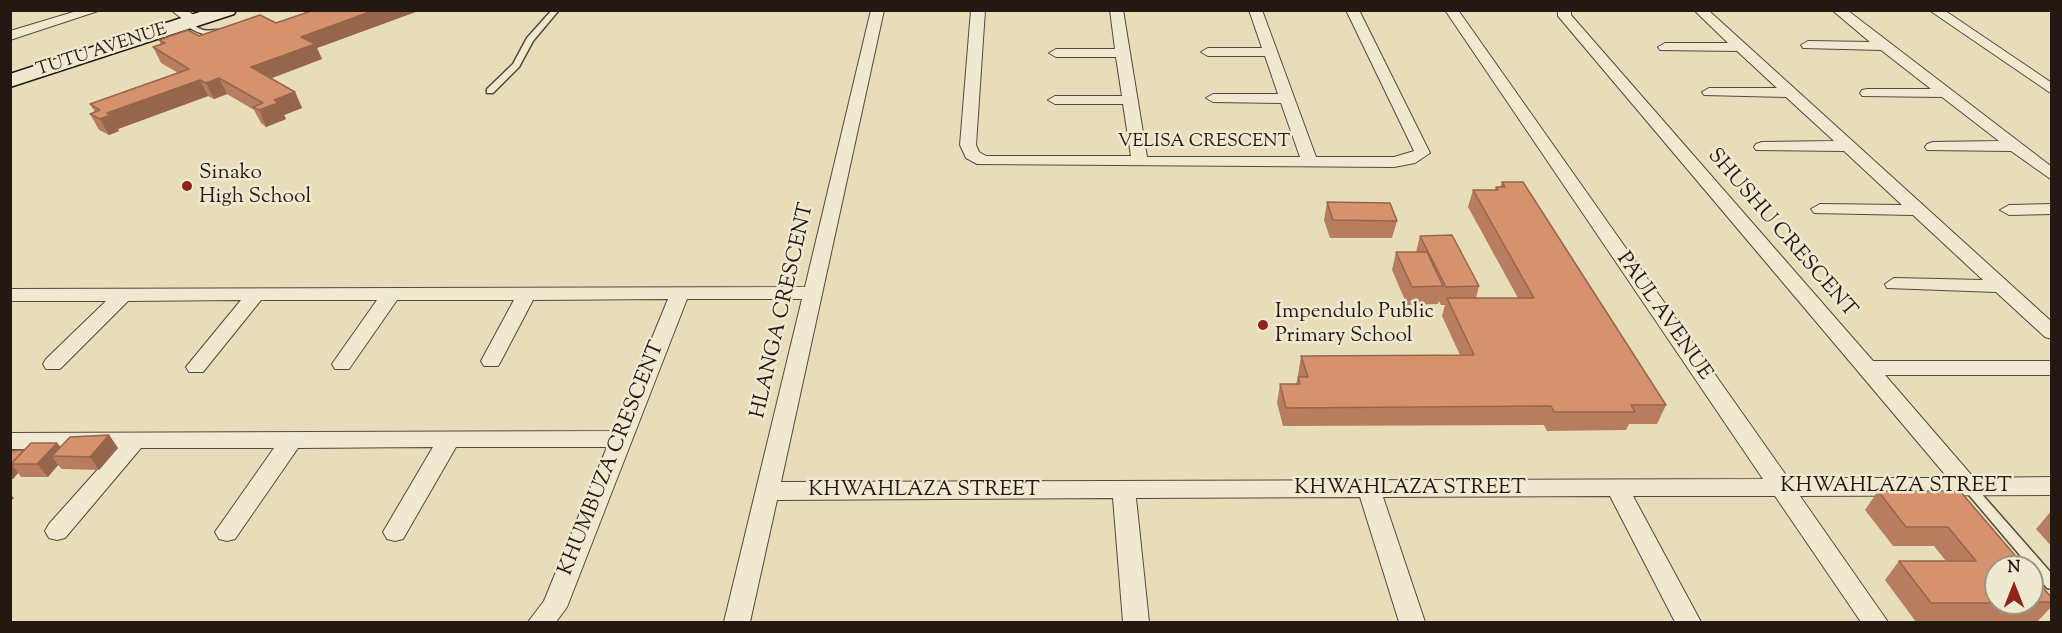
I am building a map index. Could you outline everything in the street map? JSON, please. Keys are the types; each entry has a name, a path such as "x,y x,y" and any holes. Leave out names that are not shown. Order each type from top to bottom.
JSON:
{"street":[{"path":"34,10 53,23"},
{"path":"10,36 95,10"},
{"name":"HLANGA CRESCENT","path":"737,622 769,492 812,293 878,10"},
{"name":"VELISA CRESCENT","path":"978,10 968,145 972,155 993,162 1409,160 1422,153 1422,147 1352,10"},
{"path":"1116,10 1140,162"},
{"path":"1255,10 1310,162"},
{"name":"PAUL AVENUE","path":"1451,10 1875,622"},
{"name":"SHUSHU CRESCENT","path":"1564,10 1572,26 1968,486"},
{"path":"1700,10 2052,333"},
{"path":"1838,10 2052,175"},
{"path":"1935,10 2052,90"},
{"name":"TUTU AVENUE","path":"10,81 186,18 226,20"},
{"path":"1808,45 1884,46"},
{"path":"1665,46 1739,47"},
{"path":"1208,52 1271,52"},
{"path":"1056,53 1122,53"},
{"path":"1708,92 1790,93"},
{"path":"1867,93 1946,93"},
{"path":"1213,98 1288,99"},
{"path":"1055,100 1130,100"},
{"path":"1762,147 1847,146"},
{"path":"1933,147 2014,146"},
{"path":"1820,209 1917,210"},
{"path":"2009,210 2052,209"},
{"path":"1894,284 2000,286"},
{"path":"491,361 527,293"},
{"name":"KHUMBUZA CRESCENT","path":"541,622 554,607 680,293"},
{"path":"10,295 812,293"},
{"path":"196,367 256,294"},
{"path":"342,364 391,294"},
{"path":"53,364 123,295"},
{"path":"1867,368 2052,368"},
{"path":"10,441 621,439"},
{"path":"227,532 292,440"},
{"path":"395,532 449,440"},
{"path":"57,531 135,441"},
{"name":"KHWAHLAZA STREET","path":"769,492 2052,486"},
{"path":"1617,488 1688,622"},
{"path":"1369,489 1412,622"},
{"path":"1124,490 1136,622"}],"lane":[{"path":"490,91 516,65 530,40 556,10"},
{"path":"1968,486 2052,584"}],"building":[{"path":"314,10 375,10 301,37 315,44 251,67 295,92 274,100 278,103 259,110 253,107 263,103 219,78 206,83 200,80 107,113 110,115 100,119 90,114 100,110 90,104 189,69 153,47 165,43 159,40 188,30 199,36 260,15 276,23"},
{"path":"1502,182 1523,182 1666,405 1631,405 1635,412 1554,412 1551,406 1286,408 1280,384 1300,384 1298,377 1308,377 1301,356 1474,355 1447,298 1534,298 1473,190 1498,190 1496,187 1505,187"},
{"path":"1327,202 1390,203 1397,221 1333,220"},
{"path":"1452,235 1479,286 1446,287 1420,236"},
{"path":"1396,252 1427,252 1443,286 1412,287"},
{"path":"109,435 90,457 52,456 70,437"},
{"path":"31,443 57,443 37,464 11,464"},
{"path":"24,450 11,464 13,466 10,469 10,451"},
{"path":"1878,491 1960,491 2015,555 1984,555 1984,603 1931,603 1899,561 1976,561 1948,527 1906,527"},
{"path":"2044,589 2052,598 2052,602 2044,602"}],"place":[{"name":"Sinako High School","path":"187,186"},
{"name":"Impendulo Public Primary School","path":"1263,325"}]}
